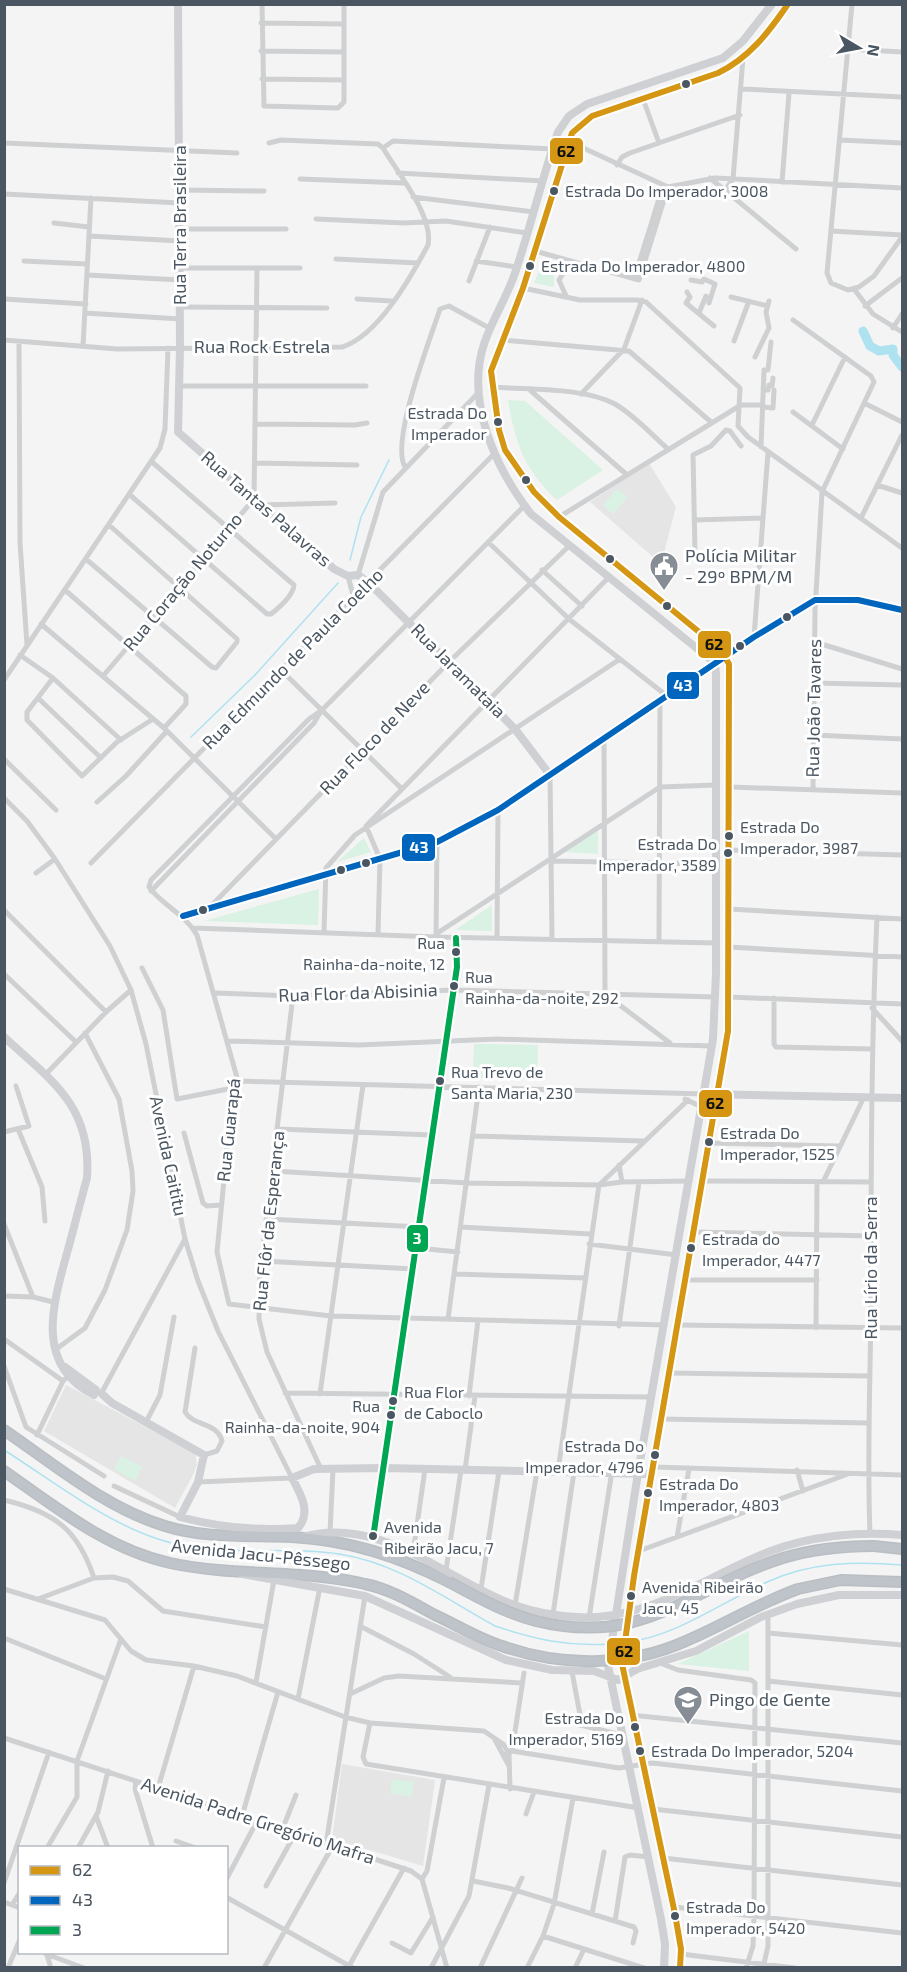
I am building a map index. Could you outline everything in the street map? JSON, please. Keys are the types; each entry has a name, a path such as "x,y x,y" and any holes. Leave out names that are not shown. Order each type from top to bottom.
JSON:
{"highway":[{"name":"Avenida Jacu-Pêssego","path":"4,1430 112,1503 165,1527 299,1533 380,1551 522,1617 562,1625 599,1627 633,1623 665,1613 782,1559 830,1548 874,1546 903,1549"},
{"name":"Avenida Jacu-Pêssego","path":"6,1476 75,1521 121,1547 170,1563 233,1571 296,1574 365,1584 382,1589 483,1639 525,1653 556,1659 606,1661 666,1649 798,1589 841,1581 903,1582"}],"main road":[{"name":"Rua Terra Brasileira","path":"178,4 180,151 178,432"},
{"path":"664,1968 665,1944 639,1808 627,1767 611,1679 609,1655 712,1046 716,997 717,687 715,664 524,506 493,455 479,392 480,359 517,267 552,149 562,124 577,109 723,58 743,41 772,4"},
{"path":"680,1968 681,1954 674,1907 624,1678 624,1653 639,1551 728,1031 729,672 726,656 559,517 534,492 505,450 492,387 492,364 523,288 567,141 584,120 718,74 743,58 788,4"},
{"path":"758,23 761,28 768,30"},
{"path":"504,300 516,305"},
{"name":"Rua Tantas Palavras","path":"178,432 334,569 348,576 358,574"},
{"name":"Rua Jaramataia","path":"358,574 515,729 550,776"},
{"path":"550,776 754,637 815,600 858,600 903,610"},
{"path":"662,619 665,604"},
{"path":"4,1037 65,1097 79,1118 87,1143 87,1178 53,1302 51,1332 55,1350 68,1377 79,1386 99,1393 204,1455 198,1482 180,1517 235,1531"},
{"path":"704,1094 903,1098"},
{"path":"704,1094 715,1110"},
{"path":"292,1478 304,1472 321,1469 385,1468 638,1473 653,1470"},
{"name":"Avenida Caititu","path":"292,1478 304,1506 299,1533"},
{"path":"299,1533 330,1533 373,1538 413,1553 515,1605 553,1614 589,1618 615,1615 646,1607 791,1545 870,1534 903,1535"},
{"path":"628,1536 636,1541 630,1582 632,1594 646,1607"},
{"path":"233,1571 365,1596 399,1609 487,1653 536,1667 572,1672 594,1671 611,1679 624,1678 637,1669 696,1651 768,1614 817,1599 840,1595 903,1595"},
{"path":"617,1711 632,1715"}],"street":[{"path":"262,4 262,104 266,107 338,108 344,102 344,4"},
{"path":"852,4 828,279 840,289 854,289 874,276 903,236"},
{"path":"261,23 343,24"},
{"path":"848,49 903,52"},
{"path":"261,51 343,52"},
{"path":"725,190 733,179 743,58"},
{"path":"262,79 344,80"},
{"path":"742,89 903,97"},
{"path":"782,182 789,93"},
{"path":"643,99 659,143"},
{"path":"617,165 622,157 740,115"},
{"path":"269,143 277,140 375,144 383,147 426,222"},
{"path":"840,140 903,143"},
{"path":"383,147 393,141 552,149"},
{"path":"567,141 665,187 710,178 903,188"},
{"path":"4,143 237,153"},
{"path":"398,173 543,180"},
{"path":"710,178 796,249"},
{"path":"300,179 404,183"},
{"path":"535,251 636,280 665,187"},
{"path":"180,190 264,191"},
{"path":"4,194 180,203"},
{"path":"83,346 91,198"},
{"path":"413,198 534,212"},
{"path":"316,219 446,221 527,233"},
{"name":"Rua Rock Estrela","path":"4,340 83,346 168,348 342,347 351,344 378,320 418,263 428,245 429,234 426,222"},
{"path":"54,223 89,226"},
{"path":"469,281 490,227"},
{"path":"180,229 286,230"},
{"path":"831,231 903,236"},
{"path":"89,236 180,241"},
{"path":"336,259 418,263"},
{"path":"24,261 87,264"},
{"path":"476,261 517,267"},
{"path":"567,297 560,280 571,261"},
{"path":"180,268 300,268"},
{"name":"Rua Coração Noturno","path":"104,676 254,499 257,269"},
{"path":"87,275 180,280"},
{"path":"866,306 903,278"},
{"path":"691,280 702,282 704,279 715,284 709,303"},
{"path":"523,288 587,301 642,300 740,388 741,405 738,426 761,447 903,548"},
{"path":"854,289 866,306 893,328 903,332"},
{"path":"687,292 690,297 686,303 714,326"},
{"path":"699,313 705,296"},
{"path":"731,297 768,304 766,312 769,328 755,357"},
{"path":"4,299 86,304"},
{"path":"357,299 392,301"},
{"path":"581,394 624,349 642,300"},
{"path":"734,341 749,301"},
{"path":"405,467 401,458 404,423 440,309 449,306 491,329"},
{"path":"180,307 327,308"},
{"path":"85,314 180,319"},
{"path":"893,328 903,314"},
{"name":"Rua João Tavares","path":"793,320 874,379 822,492 815,600 813,790"},
{"path":"501,340 624,349 633,353 711,422"},
{"path":"19,341 20,543 27,645"},
{"path":"761,447 764,370 768,370 771,362 771,342"},
{"path":"6,676 130,495 163,441 168,348"},
{"path":"812,425 845,357"},
{"path":"763,389 768,390 769,385 772,386 773,378"},
{"path":"179,387 366,386"},
{"path":"492,387 596,396 617,405 668,449"},
{"path":"754,398 773,408 774,390"},
{"path":"531,391 626,474"},
{"path":"358,574 380,499 405,467 479,392"},
{"path":"559,517 741,405 763,403"},
{"path":"864,403 903,422"},
{"path":"793,412 843,449"},
{"path":"256,424 355,425 367,423"},
{"path":"165,429 178,432"},
{"path":"695,552 693,455 711,446 726,430 730,431 741,446"},
{"path":"861,518 903,435"},
{"path":"754,637 768,452"},
{"name":"Rua Edmundo de Paula Coelho","path":"91,863 354,599 493,455"},
{"path":"130,495 268,615 279,608 294,590 294,585 152,462"},
{"path":"256,463 357,465"},
{"path":"878,485 903,493"},
{"path":"262,505 335,503"},
{"path":"322,710 314,723 151,891 148,887 151,880 232,795 309,719 322,710 524,506"},
{"path":"694,520 763,518"},
{"path":"86,559 211,666 216,668 237,639 109,525"},
{"path":"488,542 569,619 620,659 663,698 659,942"},
{"name":"Rua Floco de Neve","path":"210,908 449,662 570,545"},
{"path":"542,570 582,606"},
{"path":"348,576 354,599"},
{"path":"324,932 325,876 330,861 609,577"},
{"path":"65,590 186,696 186,704 166,730 126,776 97,802"},
{"path":"41,624 166,730 276,839"},
{"path":"815,642 903,669"},
{"path":"20,655 53,678 121,740"},
{"path":"366,826 620,659"},
{"path":"282,671 401,788"},
{"path":"53,678 27,712 27,720 82,777 121,740 153,719"},
{"path":"814,683 903,685"},
{"path":"38,698 101,758"},
{"path":"813,735 903,739"},
{"path":"604,738 607,941 605,994 671,1044"},
{"path":"4,759 56,810"},
{"path":"183,916 437,842 498,810 550,776"},
{"path":"550,776 552,939"},
{"path":"436,935 660,787 716,785"},
{"path":"730,787 903,793"},
{"name":"Avenida Caititu","path":"4,798 27,821 55,860 110,946 131,990 146,1044 185,1239 205,1301 292,1478"},
{"path":"497,937 498,810"},
{"path":"366,826 380,859 378,934"},
{"path":"436,935 437,842"},
{"path":"730,849 903,855"},
{"path":"552,859 716,864"},
{"path":"36,873 55,860"},
{"name":"Rua Guarapá","path":"151,891 183,916 193,928 216,993 238,1081 232,1088 217,1252 226,1296 231,1305 258,1309"},
{"path":"729,909 903,919"},
{"path":"4,910 106,1012"},
{"name":"Rua Lírio da Serra","path":"870,1534 867,1473 871,1327 871,1182 868,1097 877,917"},
{"path":"193,928 436,935 456,938 716,943"},
{"path":"373,1538 408,1318 425,1180 457,967 456,938"},
{"path":"729,947 903,957"},
{"path":"142,968 162,1010 171,1052 177,1098 180,1100 216,1089 232,1088"},
{"path":"4,974 76,1042"},
{"path":"45,1075 106,1012 131,990"},
{"name":"Rua Flor da Abisinia","path":"216,993 293,996 453,990 716,997"},
{"path":"621,1007 625,994"},
{"name":"Rua Flôr da Esperança","path":"293,996 274,1171 261,1261 258,1309 267,1352 321,1469"},
{"path":"729,997 872,1005 903,1004"},
{"path":"774,998 774,1044 776,1047 872,1049"},
{"path":"872,1005 903,1041"},
{"path":"55,1350 85,1328 105,1290 127,1230 133,1191 132,1171 119,1099 85,1033"},
{"path":"228,1041 359,1045 445,1040 522,1039 712,1046"},
{"path":"238,1081 704,1094"},
{"path":"320,1394 363,1084"},
{"path":"4,1132 29,1126 16,1086"},
{"path":"448,1319 479,1088"},
{"path":"679,1095 702,1108 715,1110"},
{"path":"816,1328 820,1182 868,1097"},
{"path":"558,1471 599,1185 688,1100"},
{"path":"18,1129 42,1187 45,1221"},
{"path":"278,1129 432,1135"},
{"path":"184,1133 203,1203 207,1206 220,1205"},
{"path":"473,1136 643,1141"},
{"path":"709,1143 840,1146"},
{"path":"619,1165 622,1182"},
{"path":"274,1171 467,1183 599,1185 622,1182 690,1181"},
{"path":"703,1181 871,1182"},
{"path":"619,1326 639,1182"},
{"path":"268,1219 420,1227"},
{"path":"4,1224 33,1297"},
{"path":"461,1227 591,1234"},
{"path":"694,1232 871,1236"},
{"path":"99,1393 185,1239"},
{"path":"589,1244 677,1255"},
{"path":"417,1248 458,1252"},
{"path":"174,1256 189,1252"},
{"path":"261,1261 414,1269"},
{"path":"455,1274 586,1278"},
{"path":"686,1280 817,1280"},
{"path":"4,1296 33,1297 53,1302"},
{"path":"258,1309 331,1316 619,1326 665,1325"},
{"path":"146,1422 160,1395 174,1317"},
{"path":"446,1570 463,1470 478,1320"},
{"path":"678,1325 903,1328"},
{"path":"4,1339 68,1377 37,1435"},
{"path":"195,1348 184,1412 187,1416 214,1429 222,1439 217,1451 204,1455"},
{"path":"4,1366 19,1400 24,1423 37,1435 104,1476"},
{"path":"670,1373 870,1376"},
{"path":"285,1393 653,1397"},
{"path":"662,1419 869,1424"},
{"path":"330,1533 333,1469"},
{"path":"413,1553 425,1469"},
{"path":"677,1537 689,1469"},
{"path":"653,1470 797,1470 903,1475"},
{"path":"797,1470 803,1491"},
{"path":"481,1589 499,1471"},
{"path":"515,1605 537,1471"},
{"path":"589,1618 612,1471"},
{"path":"553,1614 574,1472"},
{"path":"639,1551 852,1473"},
{"path":"198,1482 292,1478"},
{"path":"114,1486 180,1517"},
{"path":"4,1500 39,1510 63,1525 84,1551 94,1578"},
{"path":"37,1599 94,1578 124,1579 155,1606 177,1614 266,1627"},
{"path":"256,1682 274,1580"},
{"path":"298,1699 320,1587"},
{"path":"4,1590 105,1620 131,1651 147,1660 194,1666 256,1682 345,1717 370,1723 484,1731 508,1753 627,1767 643,1764 768,1775 903,1791"},
{"path":"264,1968 329,1845 345,1717 365,1596"},
{"path":"763,1966 768,1946 768,1614"},
{"path":"360,1626 414,1654 451,1678"},
{"path":"768,1633 903,1644"},
{"path":"4,1638 106,1679"},
{"path":"48,1846 77,1797 77,1761 121,1639"},
{"path":"660,1663 678,1670 753,1681 755,1727 754,1916 753,1946 747,1965"},
{"path":"158,1788 194,1666"},
{"path":"572,1672 582,1725"},
{"path":"510,1789 508,1753 524,1673"},
{"path":"350,1694 390,1677 522,1683"},
{"path":"768,1681 903,1695"},
{"path":"243,1816 278,1692"},
{"path":"632,1715 903,1743"},
{"path":"551,1718 622,1735"},
{"path":"370,1723 364,1750 364,1763 510,1789 639,1808"},
{"name":"Avenida Padre Gregório Mafra","path":"4,1738 404,1868 423,1878"},
{"path":"4,1883 49,1752"},
{"path":"79,1846 96,1816 108,1772"},
{"path":"444,1778 427,1871 423,1878 447,1968"},
{"path":"136,1781 135,1789 152,1846"},
{"path":"431,1968 465,1907 473,1881 489,1785"},
{"path":"526,1814 534,1792"},
{"path":"282,1830 296,1795"},
{"path":"527,1968 543,1936 554,1904 573,1798"},
{"path":"653,1809 903,1837"},
{"path":"96,1816 107,1846"},
{"path":"228,1876 257,1821"},
{"path":"266,1886 295,1834"},
{"path":"176,1841 190,1846"},
{"path":"592,1914 604,1852"},
{"path":"615,1922 626,1856 649,1857"},
{"path":"663,1858 903,1885"},
{"path":"228,1898 350,1967 404,1868"},
{"path":"480,1968 518,1891 522,1878"},
{"path":"473,1881 518,1891 635,1928 633,1943"},
{"path":"7,1905 18,1894"},
{"path":"674,1907 903,1933"},
{"path":"392,1943 411,1953 433,1917"},
{"path":"543,1936 625,1965 644,1968"},
{"path":"8,1968 18,1944"},
{"path":"575,1968 584,1949"},
{"path":"49,1954 84,1968"},
{"path":"681,1954 747,1965 795,1968"}],"shaded area":[{"path":"649,463 676,507 661,564 590,502"},
{"path":"66,1385 195,1453 197,1464 194,1473 175,1508 44,1431"},
{"path":"342,1764 435,1780 423,1866 332,1839"}],"green space":[{"path":"544,260 561,264 554,274 554,287 534,283"},
{"path":"508,400 525,401 603,470 557,500 536,478 523,454 514,429"},
{"path":"617,489 628,497 613,514 603,505"},
{"path":"598,830 598,854 565,852"},
{"path":"364,838 371,852 337,862"},
{"path":"319,889 318,925 204,921"},
{"path":"492,905 492,931 455,930"},
{"path":"474,1044 538,1045 537,1079 473,1078"},
{"path":"121,1456 142,1467 135,1481 114,1469"},
{"path":"749,1631 749,1671 678,1664"},
{"path":"392,1779 414,1782 411,1797 390,1793"}],"waterway":[{"path":"863,331 870,346 879,351 893,349 893,355 902,367"},
{"path":"350,560 361,517 389,460"},
{"path":"191,737 255,675 338,583"},
{"path":"4,1450 98,1511 158,1539 202,1549 316,1552 361,1559 401,1573 495,1626 551,1641 609,1644"},
{"path":"629,1642 682,1625 767,1582 800,1570 851,1563 902,1565"}],"transit line":[{"name":"62","path":"680,1968 681,1949 675,1914 622,1664 634,1576 728,1031 729,664 721,650 559,517 534,492 505,450 499,430 491,371 523,288 572,133 592,116 718,73 729,67 758,43 788,4"},
{"name":"43","path":"183,916 437,842 498,810 754,637 815,600 858,600 902,610"},
{"name":"3","path":"373,1538 457,967 456,938"}],"place":[{"name":"Estrada Do Imperador, 3008","path":"554,191"},
{"name":"Estrada Do Imperador, 4800","path":"530,266"},
{"name":"Estrada Do Imperador","path":"498,422"},
{"name":"Polícia Militar - 29º BPM/M","path":"664,592"},
{"name":"Estrada Do Imperador, 3987","path":"729,836"},
{"name":"Estrada Do Imperador, 3589","path":"728,853"},
{"name":"Rua Rainha-da-noite, 12","path":"456,952"},
{"name":"Rua Rainha-da-noite, 292","path":"454,986"},
{"name":"Rua Trevo de Santa Maria, 230","path":"440,1081"},
{"name":"Estrada Do Imperador, 1525","path":"709,1142"},
{"name":"Estrada do Imperador, 4477","path":"691,1248"},
{"name":"Rua Flor de Caboclo","path":"393,1401"},
{"name":"Rua Rainha-da-noite, 904","path":"391,1415"},
{"name":"Estrada Do Imperador, 4796","path":"655,1455"},
{"name":"Estrada Do Imperador, 4803","path":"648,1493"},
{"name":"Avenida Ribeirão Jacu, 7","path":"373,1536"},
{"name":"Avenida Ribeirão Jacu, 45","path":"631,1596"},
{"name":"Pingo de Gente","path":"688,1726"},
{"name":"Estrada Do Imperador, 5169","path":"635,1727"},
{"name":"Estrada Do Imperador, 5204","path":"640,1751"},
{"name":"Estrada Do Imperador, 5420","path":"675,1916"}]}
